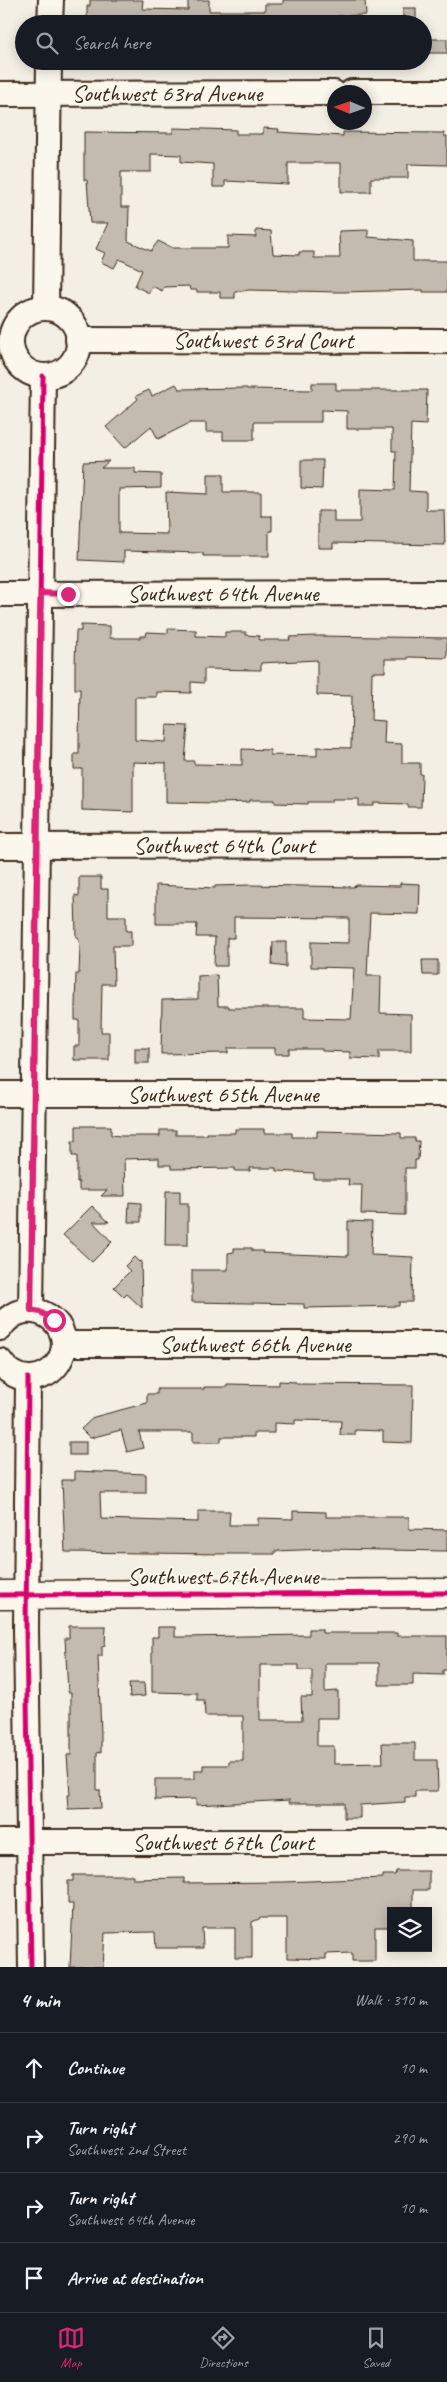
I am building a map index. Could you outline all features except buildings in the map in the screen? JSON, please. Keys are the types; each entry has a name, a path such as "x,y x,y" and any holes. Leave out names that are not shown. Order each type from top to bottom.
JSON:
{"main road":[{"name":"Southwest 67th Avenue","path":"13,1595 447,1593"}],"street":[{"path":"50,0 50,15"},
{"path":"46,308 50,70"},
{"name":"Southwest 63rd Avenue","path":"0,94 327,92"},
{"path":"372,92 447,92"},
{"path":"46,308 65,315 76,330 78,340 78,349 69,366 61,371 44,376 29,371 17,361 5,342 18,321 26,314 36,309 46,308"},
{"name":"Southwest 63rd Court","path":"78,340 447,341"},
{"path":"31,1310 44,376"},
{"name":"Southwest 64th Avenue","path":"0,594 447,593"},
{"name":"Southwest 64th Court","path":"0,846 447,845"},
{"name":"Southwest 65th Avenue","path":"0,1094 447,1094"},
{"path":"0,1328 13,1315 31,1310 40,1312 54,1320 64,1344 60,1360 50,1372 36,1378 28,1378 12,1373 0,1360"},
{"name":"Southwest 66th Avenue","path":"64,1344 447,1344"},
{"path":"28,1378 13,1595 30,1842 32,1967"},
{"name":"Southwest 67th Court","path":"0,1842 447,1842"}],"cycle path":[{"path":"31,1310 43,376"},
{"path":"28,1378 26,1630 31,1967"},
{"path":"0,1595 447,1593"}],"route":[{"path":"54,1320 47,1315 31,1310 41,593 68,594"}]}
